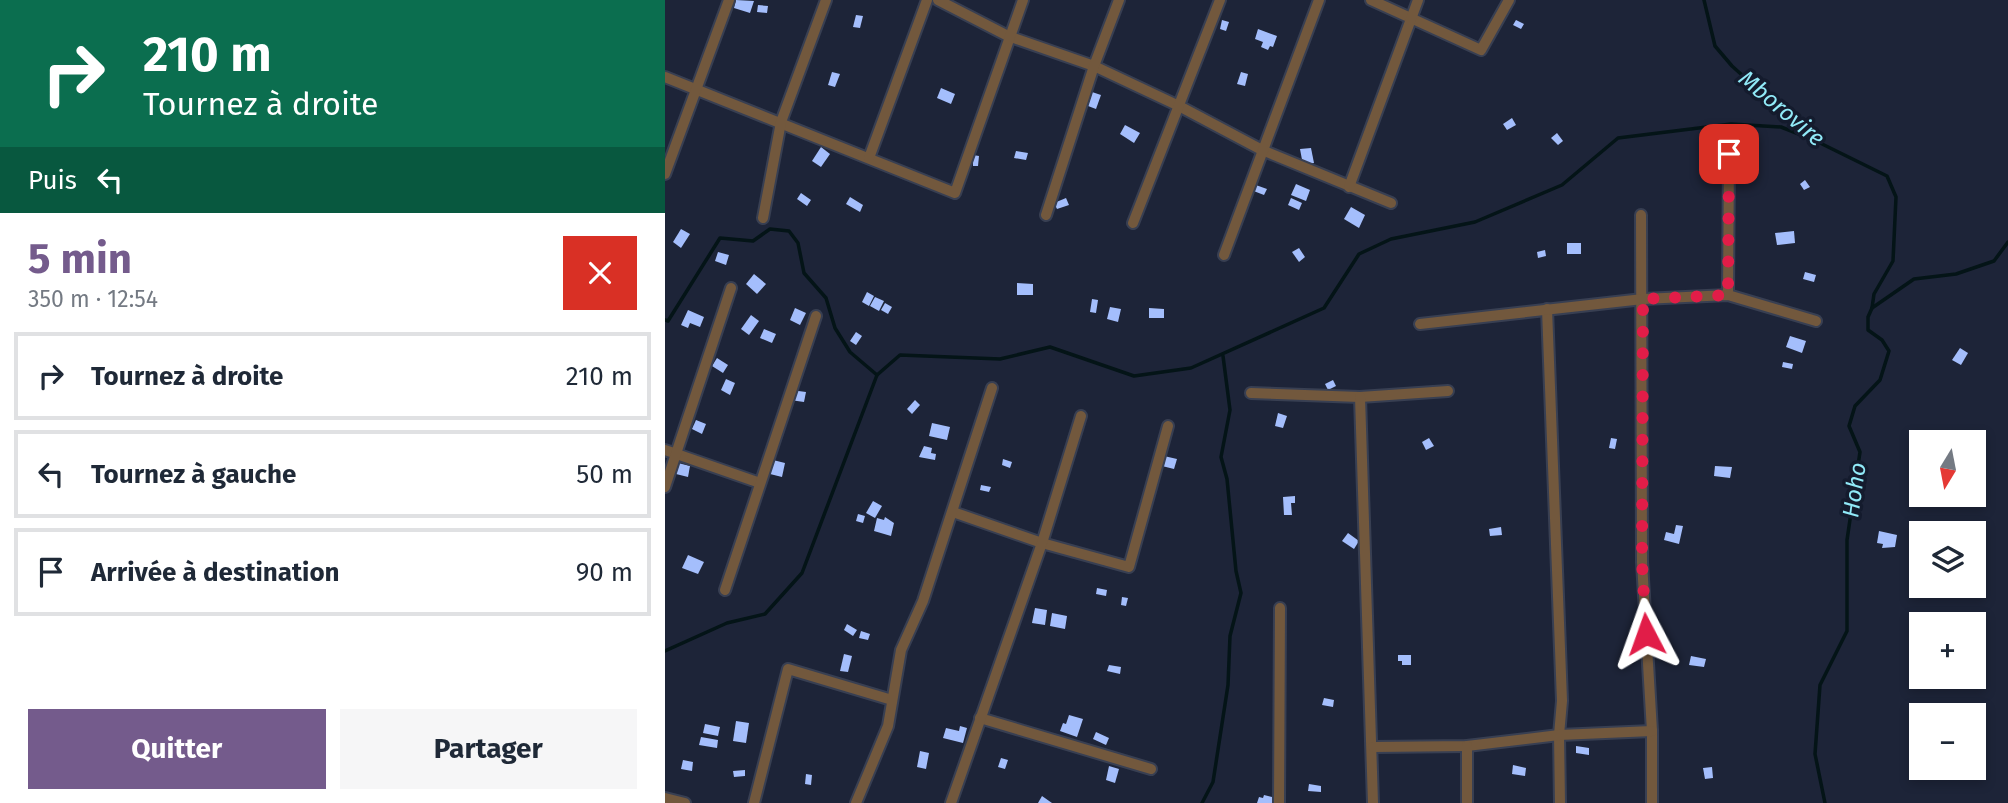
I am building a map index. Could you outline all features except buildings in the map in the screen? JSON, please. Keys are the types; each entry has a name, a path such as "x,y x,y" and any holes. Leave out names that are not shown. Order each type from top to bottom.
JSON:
{"street":[{"path":"665,174 729,0"},
{"path":"763,218 781,122 826,0"},
{"path":"869,158 927,0"},
{"path":"938,0 1009,36 1094,66 1179,106 1262,150 1391,203"},
{"path":"665,77 955,192 1023,0"},
{"path":"1046,215 1094,66 1119,0"},
{"path":"1133,223 1220,0"},
{"path":"1224,255 1319,0"},
{"path":"1371,0 1481,50 1509,0"},
{"path":"1349,187 1418,0"},
{"path":"1728,295 1729,154"},
{"path":"1641,215 1642,562 1652,731 1652,803"},
{"path":"665,487 731,288"},
{"path":"1420,324 1643,299 1728,295 1816,321"},
{"path":"1547,309 1562,701 1559,735 1560,803"},
{"path":"725,590 816,316"},
{"path":"856,803 888,726 901,650 923,601 992,388"},
{"path":"1251,393 1360,397 1448,391"},
{"path":"1360,397 1373,803"},
{"path":"951,803 1042,543 1081,416"},
{"path":"953,512 1042,543 1129,567 1168,426"},
{"path":"665,450 759,482"},
{"path":"1279,803 1280,608"},
{"path":"754,803 788,670 892,700"},
{"path":"980,718 1151,769"},
{"path":"1373,747 1467,746 1559,735 1652,731"},
{"path":"1467,746 1467,803"},
{"path":"665,798 684,803"}],"waterway":[{"name":"Mborovire","path":"1704,0 1715,46 1732,66 1814,140 1887,176 1896,197 1893,261 1874,294 1872,308"},
{"path":"665,651 727,623 765,614 802,573 877,375 900,355 1000,359 1050,347 1134,376 1191,368 1324,308 1359,254 1391,239 1475,222 1562,185 1618,138 1731,124 1781,127 1814,140"},
{"path":"665,320 668,321 720,238 753,241 770,229 789,231 798,243 804,273 826,298 835,328 850,352 877,375"},
{"name":"Hoho","path":"1825,803 1815,754 1820,685 1847,631 1847,540 1860,452 1849,426 1855,406 1880,380 1889,351 1882,340 1868,330 1868,317 1872,308 1914,279 1956,274 1994,261 2008,242"},
{"path":"1202,803 1213,782 1228,685 1230,636 1241,593 1236,571 1227,479 1221,457 1230,410 1223,356"}],"route":[{"path":"1646,634 1642,562 1643,299 1728,295 1729,154"}]}
